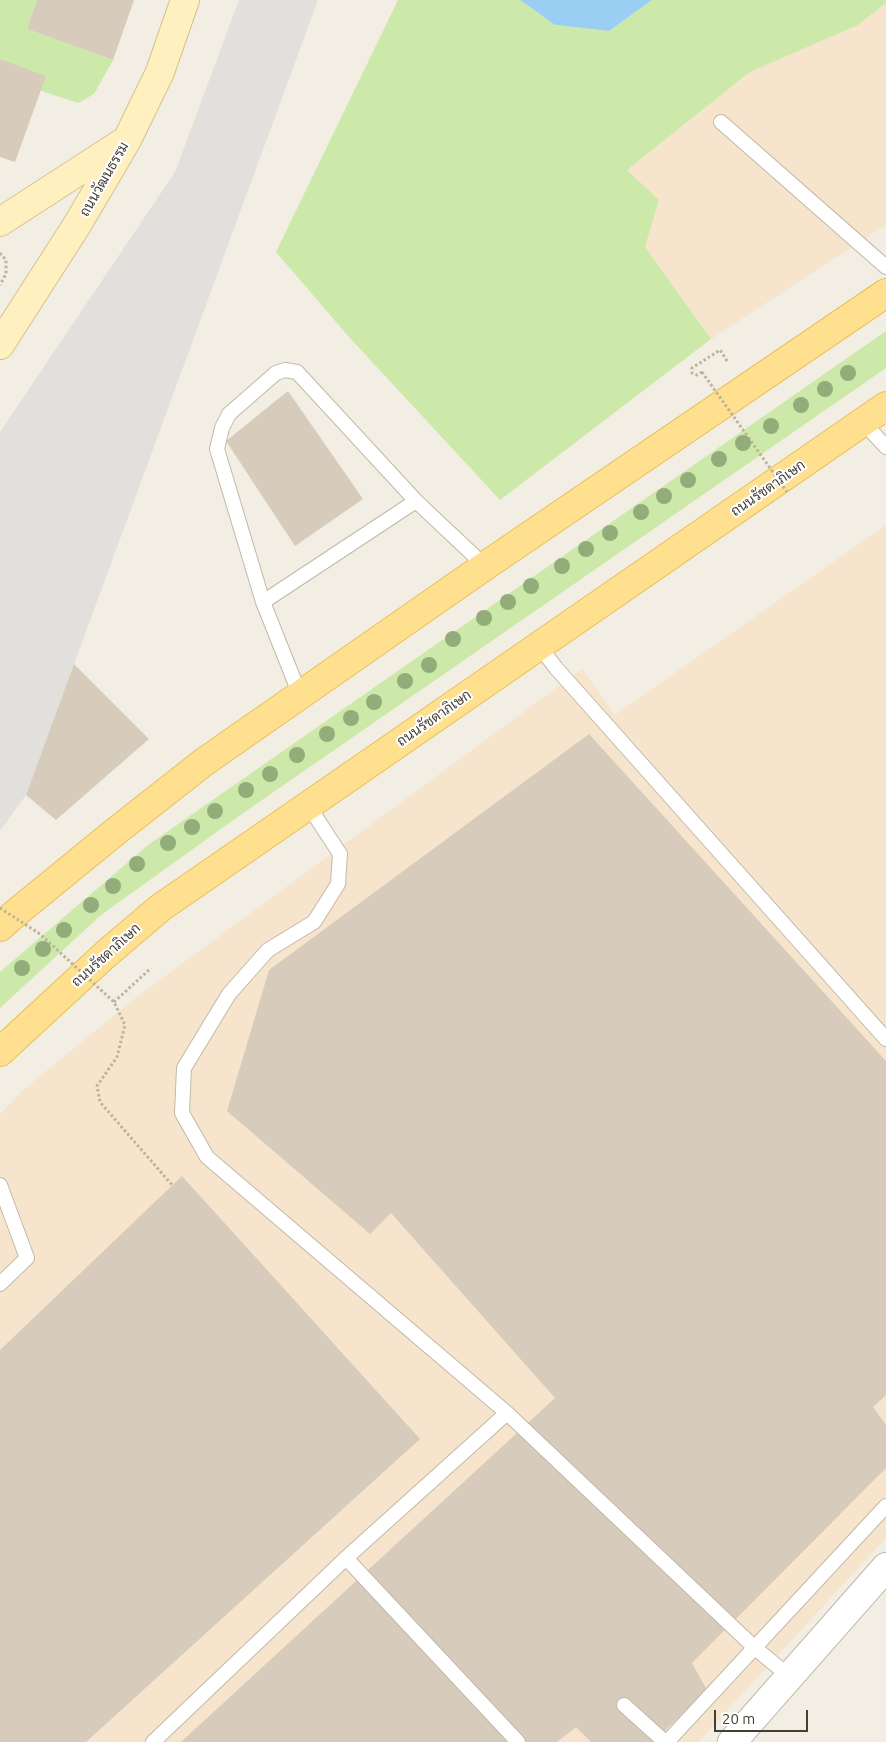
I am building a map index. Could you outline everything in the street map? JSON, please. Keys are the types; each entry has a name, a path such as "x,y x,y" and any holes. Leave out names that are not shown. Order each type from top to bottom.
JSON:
{"main road":[{"path":"4,915 197,768 300,695 886,292"},
{"name":"ถนนรัชดาภิเษก","path":"0,1052 106,954 160,908 886,406"}],"street":[{"name":"ถนนวัฒนธรรม","path":"0,345 77,225 127,140 160,72 185,0"},
{"path":"0,222 127,140"},
{"path":"732,1742 886,1567"}],"lane":[{"path":"721,122 886,267"},
{"path":"300,695 263,602 217,449 222,428 229,414 276,373 285,370 297,372 416,501 485,566"},
{"path":"863,422 886,447"},
{"path":"263,602 416,501"},
{"path":"539,646 563,676 886,1039"},
{"path":"308,805 340,854 338,884 314,922 268,950 228,994 184,1068 182,1113 207,1157 507,1413 755,1648 789,1676"},
{"path":"0,1185 27,1258 0,1284"},
{"path":"153,1742 346,1558 507,1413"},
{"path":"624,1705 666,1742 886,1506"},
{"path":"346,1558 518,1742"}],"path":[{"path":"0,253 6,260 6,274 0,285"},
{"path":"727,361 720,350 692,368 692,373 697,376 702,372 787,492"},
{"path":"4,915 40,934 114,1002 125,1025 118,1057 98,1086 100,1102 172,1185"},
{"path":"114,1002 151,968"}],"shaded area":[{"path":"239,0 318,0 26,795 0,831 0,432 175,172"},
{"path":"886,3 886,225 711,339 645,247 659,200 627,170 750,72 858,25"},
{"path":"886,525 886,1538 698,1742 0,1742 0,1114 23,1090 134,999 582,669 615,715"}],"green space":[{"path":"0,0 37,0 27,29 113,60 94,94 78,103 0,77"},
{"path":"398,0 520,0 555,25 609,31 652,0 886,0 886,3 858,25 750,72 627,170 659,200 645,247 711,339 500,500 349,337 276,252"},
{"path":"886,331 886,368 239,816 101,915 0,1008 0,972 148,845"}],"water":[{"path":"520,0 652,0 609,31 555,25"}],"building":[{"path":"37,0 134,0 113,60 27,29"},
{"path":"0,59 46,76 15,162 0,157"},
{"path":"288,391 363,499 295,546 226,441"},
{"path":"74,664 149,739 56,820 26,795"},
{"path":"589,734 886,1061 886,1395 873,1407 886,1425 886,1468 692,1663 707,1690 653,1742 591,1742 576,1727 557,1742 181,1742 555,1398 391,1213 370,1234 227,1111 269,970"},
{"path":"182,1176 420,1439 86,1742 0,1742 0,1350"}]}
